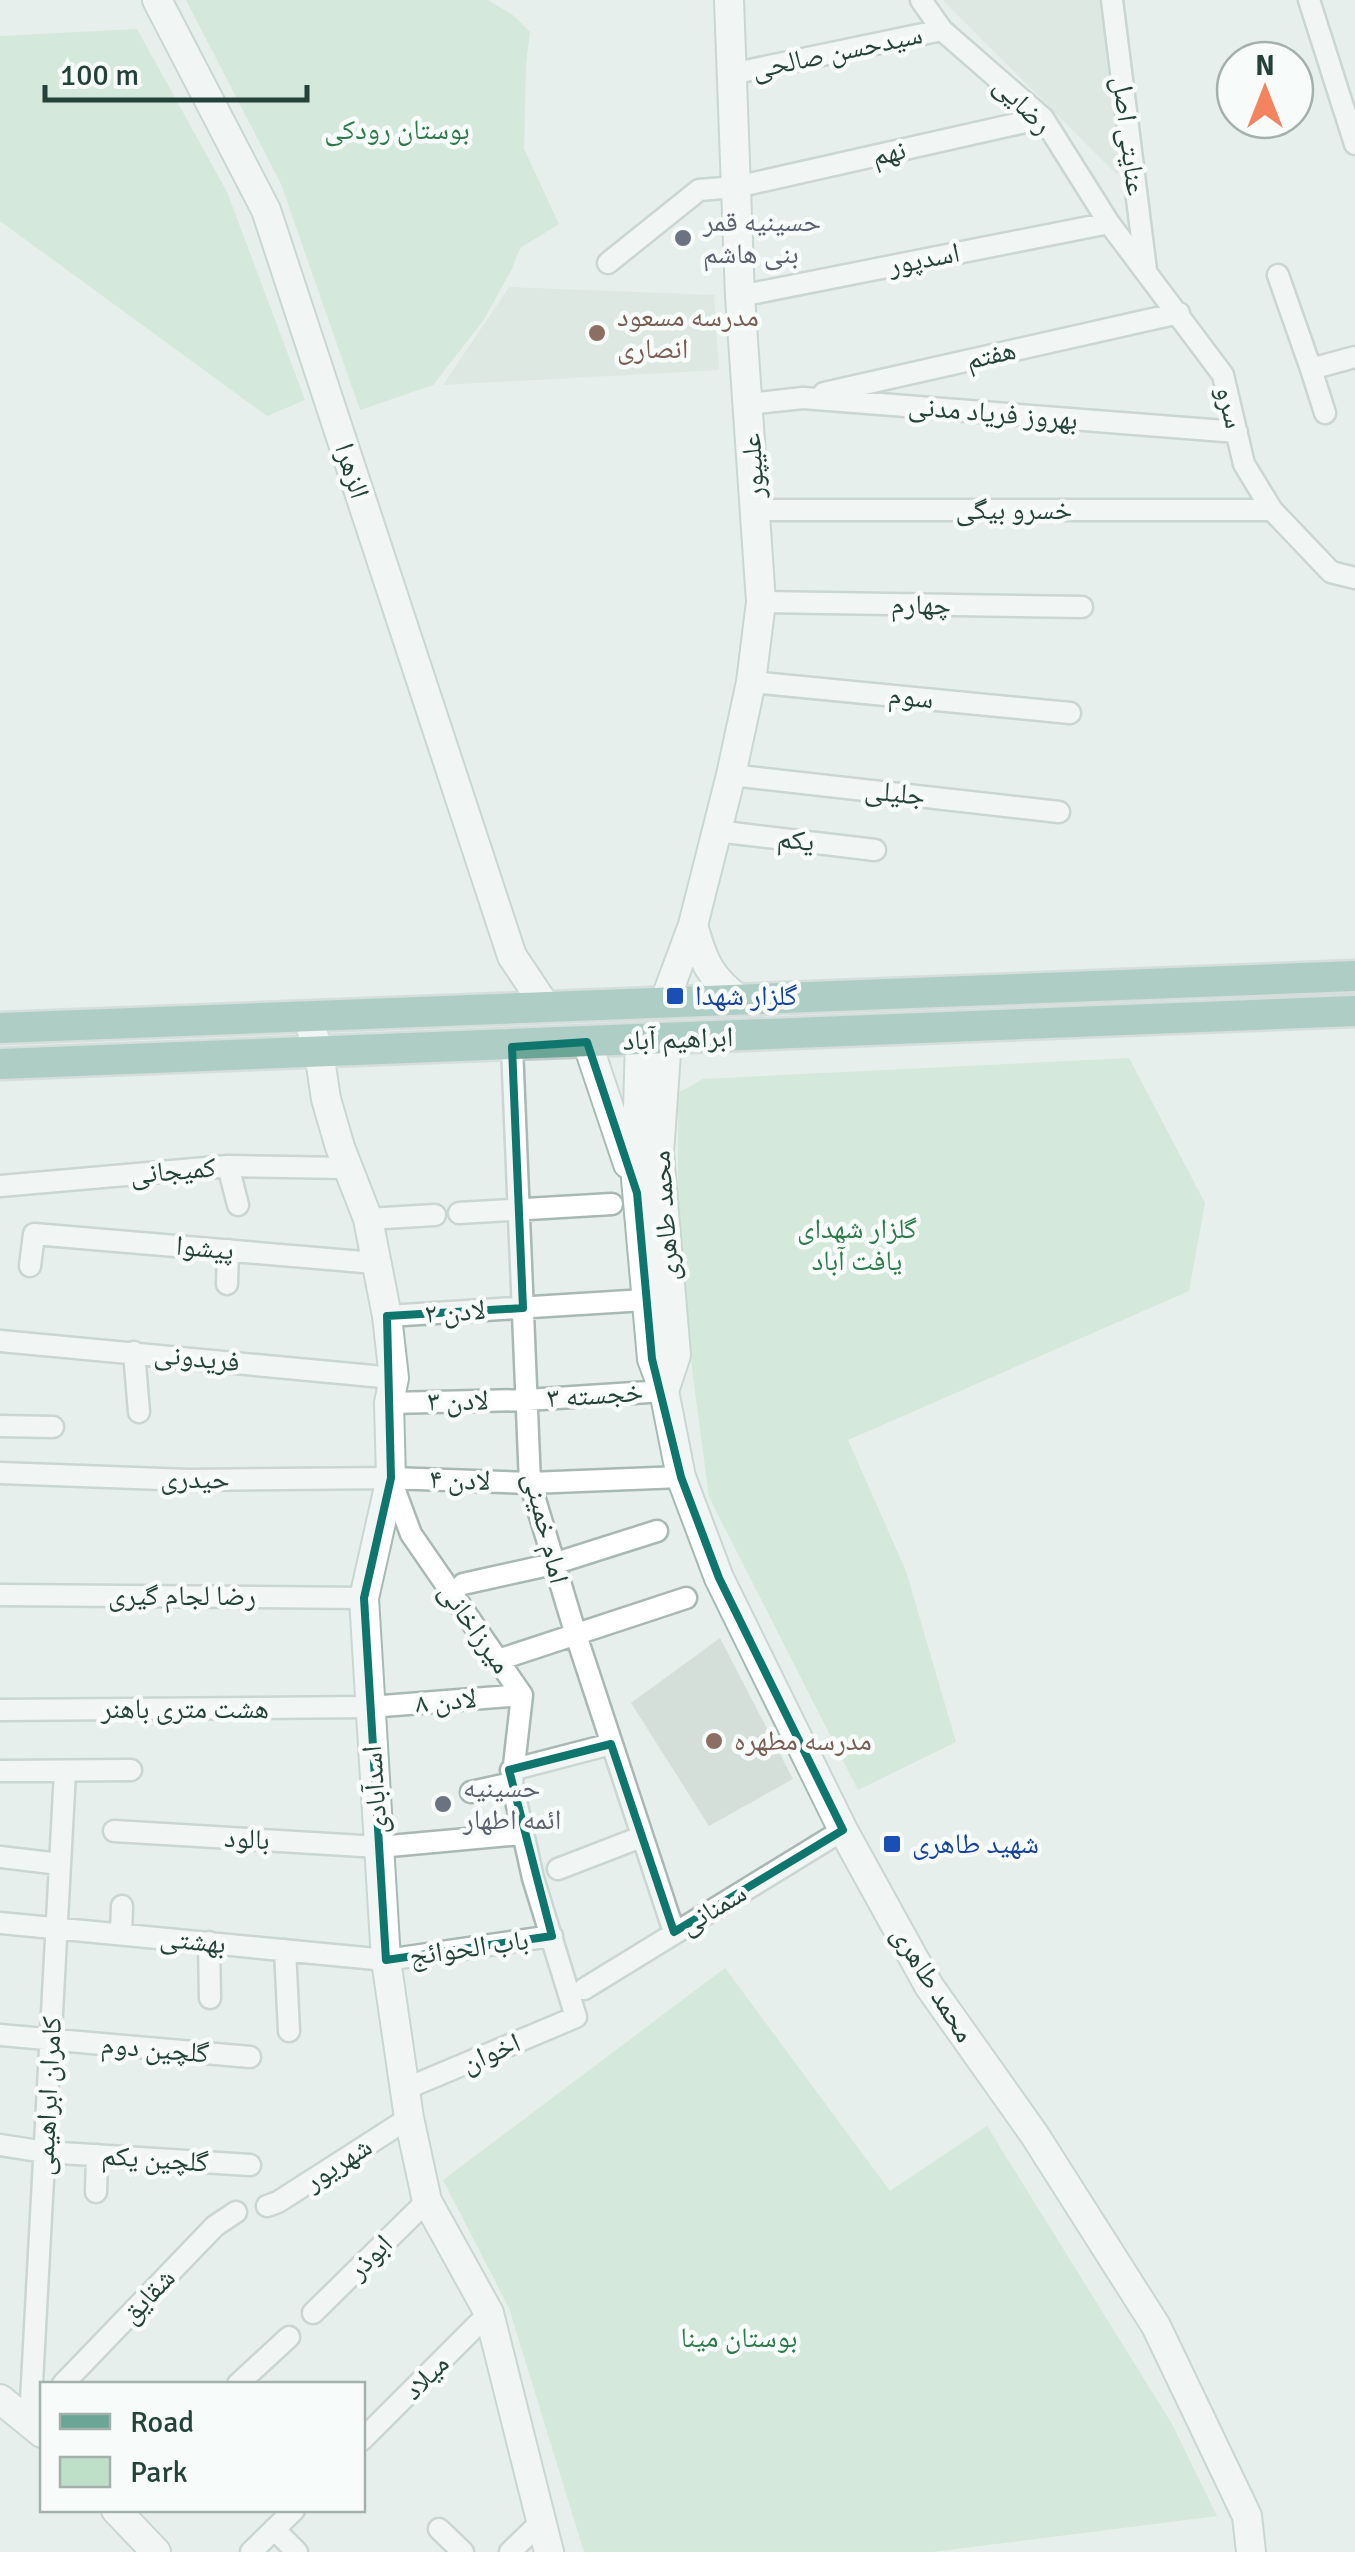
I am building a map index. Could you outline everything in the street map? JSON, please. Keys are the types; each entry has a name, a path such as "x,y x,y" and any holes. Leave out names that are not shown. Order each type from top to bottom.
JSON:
{"main road":[{"name":"ابراهیم آباد","path":"0,1028 1355,976"},
{"path":"1088,986 1091,1024"},
{"name":"ابراهیم آباد","path":"0,1064 512,1047 1355,1011"}],"street":[{"name":"الزهرا","path":"157,0 266,210 512,956 546,1007"},
{"name":"علیپور","path":"664,1003 693,926 732,775 752,682 761,602 740,296 729,0"},
{"name":"رضایی","path":"921,0 942,30 1042,118 1109,223"},
{"name":"عنایتی اصل","path":"1112,0 1146,272"},
{"path":"1309,0 1355,144"},
{"name":"سیدحسن صالحی","path":"732,74 942,30"},
{"name":"نهم","path":"608,263 699,190 736,187 1042,118"},
{"name":"سرو","path":"1109,223 1223,375 1244,464 1272,510 1331,572 1355,578"},
{"name":"اسدپور","path":"740,296 1109,223"},
{"path":"1278,275 1325,413"},
{"name":"هفتم","path":"803,398 1179,313"},
{"path":"1311,369 1355,356"},
{"name":"بهروز فریاد مدنی","path":"748,404 803,398 1237,432"},
{"name":"خسرو بیگی","path":"756,510 1272,510"},
{"name":"چهارم","path":"761,602 1082,607"},
{"name":"سوم","path":"752,682 1070,713"},
{"name":"جلیلی","path":"732,775 1059,812"},
{"name":"یکم","path":"716,831 875,850"},
{"path":"693,926 702,956 718,984 740,1000"},
{"path":"481,1010 496,1004 512,956"},
{"name":"اسدآبادی","path":"307,1016 319,1052 326,1099 368,1219 387,1316 391,1478 364,1598 386,1960 408,2118 427,2201 489,2313 549,2552"},
{"name":"محمد طاهری","path":"654,1040 625,1198 652,1359 664,1391 681,1477 718,1578 842,1830 930,1986 1034,2134 1156,2326 1247,2516 1251,2552"},
{"name":"محمد طاهری","path":"654,1040 658,1153 676,1355 664,1391"},
{"path":"459,1213 519,1211 625,1198 587,1042"},
{"name":"امام خمینی","path":"512,1047 530,1482 553,1564 674,1932"},
{"path":"228,1166 238,1204"},
{"name":"کمیجانی","path":"0,1186 228,1166 347,1168"},
{"path":"368,1219 435,1215"},
{"name":"پیشوا","path":"30,1266 34,1234 375,1263"},
{"path":"227,1284 228,1250"},
{"name":"لادن ۲","path":"387,1316 645,1300"},
{"name":"فریدونی","path":"0,1341 134,1352 391,1391"},
{"path":"134,1352 139,1412"},
{"name":"لادن ۳","path":"391,1391 527,1400"},
{"name":"خجسته ۳","path":"527,1400 664,1391"},
{"path":"0,1426 54,1427"},
{"name":"حیدری","path":"0,1473 189,1480 391,1478"},
{"name":"لادن ۴","path":"391,1478 530,1482 681,1477"},
{"name":"میرزاخانی","path":"391,1478 411,1534 522,1696 511,1776 521,1834 576,2018"},
{"path":"463,1584 553,1564 657,1531"},
{"name":"رضا لجام گیری","path":"0,1595 364,1598"},
{"path":"498,1660 686,1598"},
{"name":"لادن ۸","path":"370,1708 522,1696"},
{"name":"هشت متری باهنر","path":"0,1710 370,1708"},
{"path":"471,1792 611,1744"},
{"path":"0,1771 131,1770"},
{"name":"کامران ابراهیمی","path":"38,2420 45,2152 65,1772"},
{"name":"سمنانی","path":"584,1989 842,1830"},
{"name":"بالود","path":"114,1831 379,1847 521,1834"},
{"path":"558,1869 641,1838"},
{"path":"0,1857 60,1864"},
{"path":"121,1934 122,1906"},
{"name":"بهشتی","path":"0,1922 386,1960"},
{"name":"باب الحوائج","path":"386,1960 552,1936"},
{"path":"209,1942 210,1998"},
{"path":"285,1950 289,2030"},
{"name":"اخوان","path":"405,2089 576,2018"},
{"name":"گلچین دوم","path":"0,2035 250,2057"},
{"name":"شهریور","path":"267,2206 408,2118"},
{"name":"گلچین یکم","path":"0,2145 45,2152 250,2165"},
{"path":"96,2192 98,2155"},
{"name":"ابوذر","path":"313,2314 427,2201"},
{"name":"شقایق","path":"65,2382 215,2226 236,2212"},
{"name":"میلاد","path":"365,2437 489,2313"},
{"path":"240,2382 289,2337"},
{"path":"0,2399 38,2420"},
{"path":"118,2512 156,2552"},
{"path":"251,2552 292,2512"},
{"path":"510,2552 542,2522"},
{"path":"274,2529 297,2552"},
{"path":"439,2529 463,2552"}],"highlighted area":[{"path":"587,1042 637,1193 652,1359 681,1477 719,1578 843,1830 674,1932 611,1744 509,1770 552,1936 386,1960 364,1598 391,1478 387,1316 523,1308 512,1047"}],"shaded area":[{"path":"943,0 1102,0 1118,141 1118,176"},
{"name":"مدرسه مسعود انصاری","path":"509,287 714,295 719,370 443,385"},
{"name":"مدرسه مطهره","path":"720,1638 793,1779 709,1826 631,1703"}],"green space":[{"name":"بوستان رودکی","path":"186,0 488,0 514,16 530,32 524,149 559,224 520,248 483,321 433,385 360,410 281,184"},
{"path":"137,29 227,192 305,400 267,416 0,221 0,36"},
{"name":"گلزار شهدای یافت آباد","path":"1129,1058 1205,1203 1189,1291 848,1440 906,1571 956,1742 858,1790 709,1497 693,1377 678,1204 678,1093 703,1079"},
{"name":"بوستان مینا","path":"725,1968 890,2191 987,2126 1172,2424 1217,2516 932,2552 584,2552 509,2308 443,2180"}],"place":[{"name":"حسینیه قمر بنی هاشم","path":"683,238"},
{"name":"مدرسه مسعود انصاری","path":"597,333"},
{"name":"گلزار شهدا","path":"675,996"},
{"name":"مدرسه مطهره","path":"714,1741"},
{"name":"حسینیه ائمه اطهار","path":"443,1804"},
{"name":"شهید طاهری","path":"892,1844"}]}
